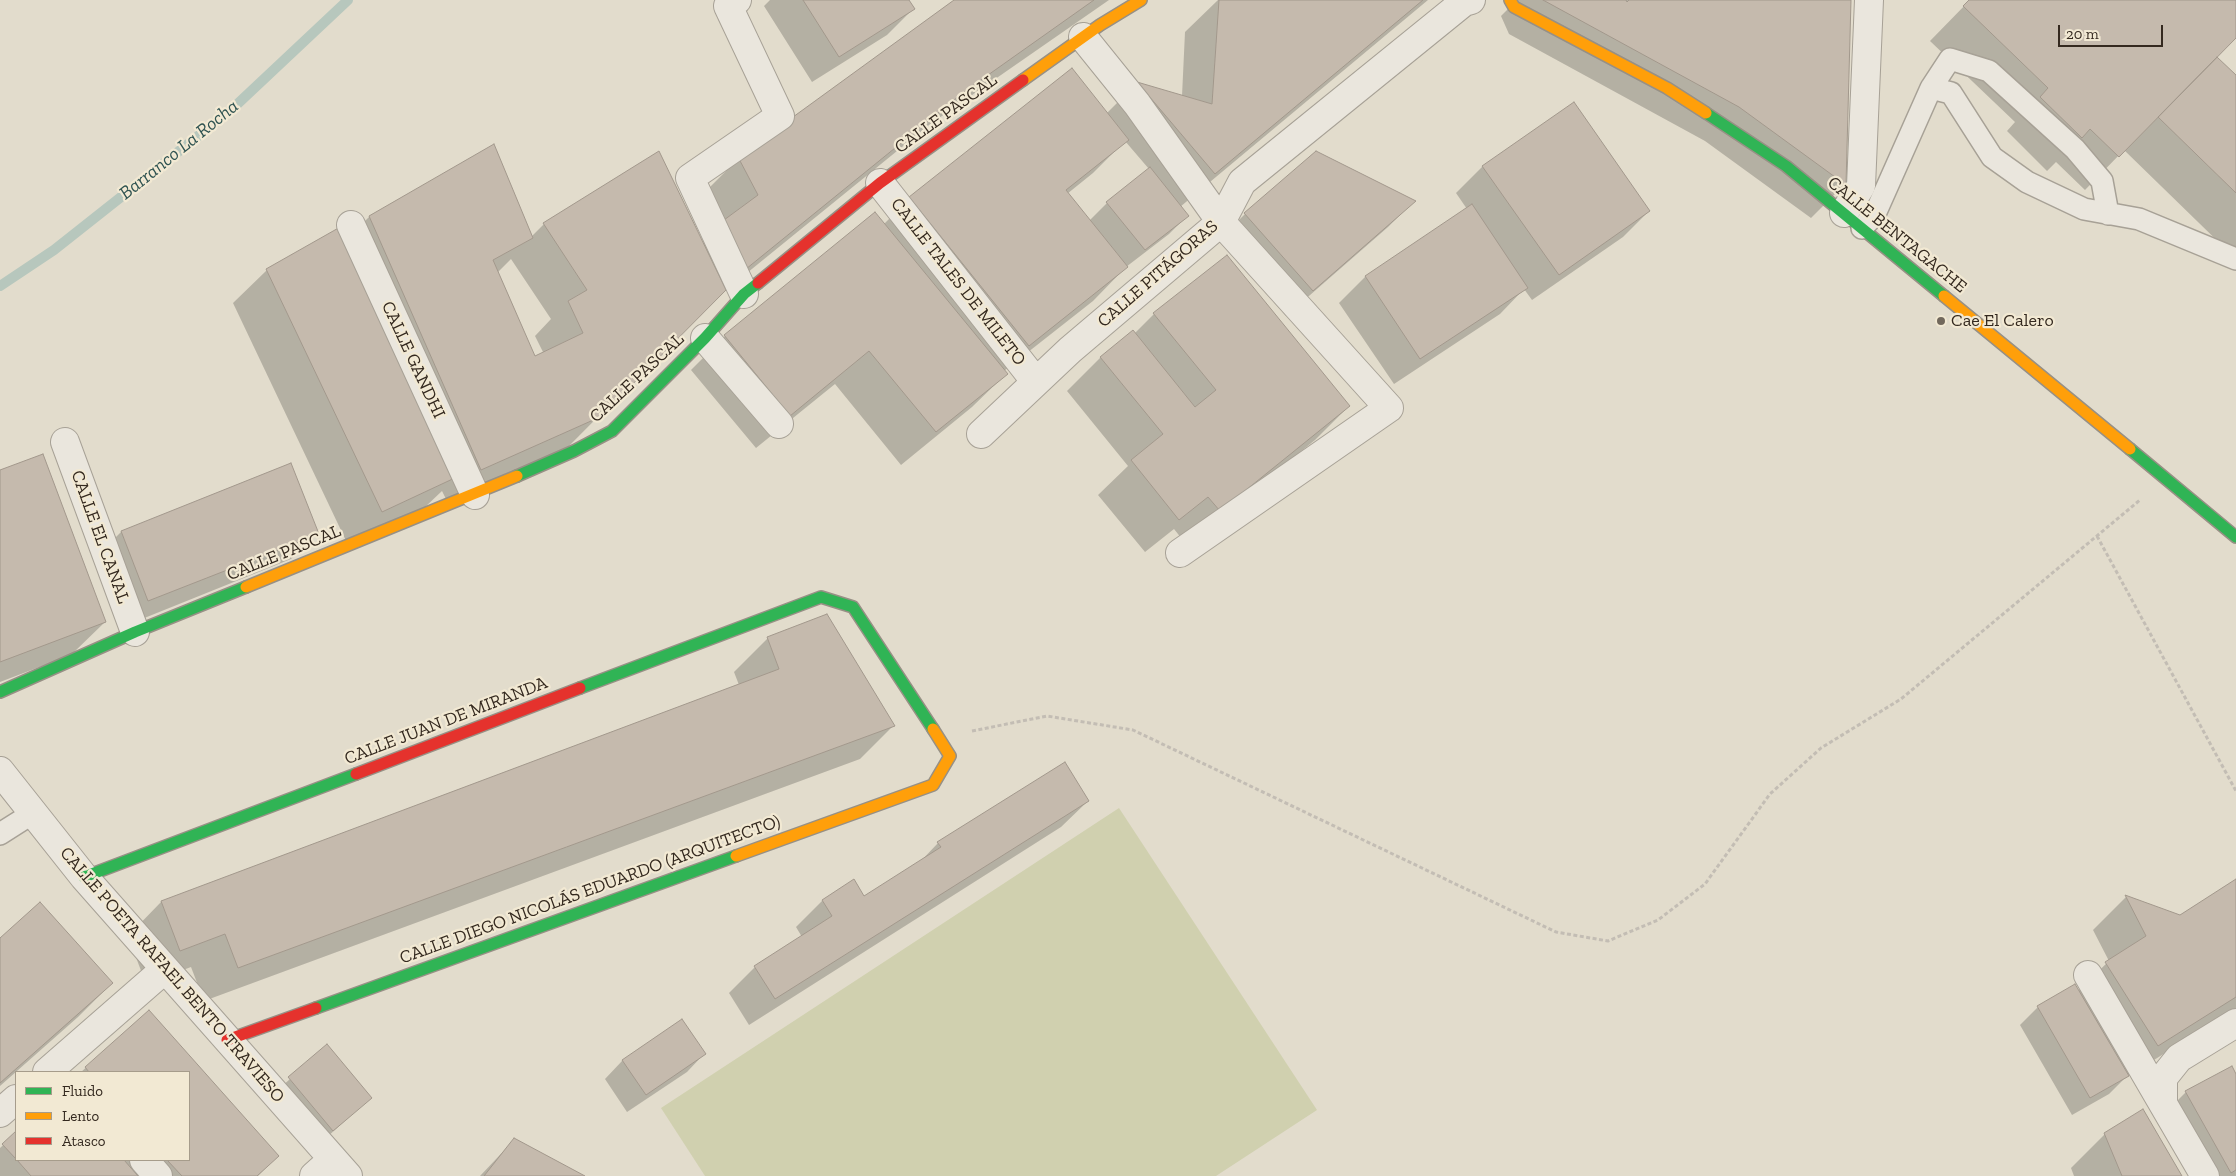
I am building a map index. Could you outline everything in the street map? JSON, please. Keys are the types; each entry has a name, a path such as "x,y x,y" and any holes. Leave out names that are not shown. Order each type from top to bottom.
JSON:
{"street":[{"path":"737,0 728,6 780,116 690,178 744,294"},
{"name":"CALLE PASCAL","path":"0,692 135,632 475,494 574,451 612,431 704,338 744,294 880,183 1083,37 1141,0"},
{"name":"CALLE PITÁGORAS","path":"981,434 1070,350 1221,222 1242,182 1464,2 1471,0"},
{"name":"CALLE BENTAGACHE","path":"1510,0 1514,7 1667,88 1786,166 2236,536"},
{"path":"1853,220 1860,186 1869,0"},
{"path":"1083,37 1137,104 1221,222 1389,408 1180,553"},
{"name":"CALLE TALES DE MILETO","path":"880,183 1036,382"},
{"name":"CALLE GANDHI","path":"351,225 475,494"},
{"path":"704,338 780,424"},
{"name":"CALLE EL CANAL","path":"65,442 135,632"},
{"name":"CALLE JUAN DE MIRANDA","path":"84,877 821,597 853,607 938,738"},
{"name":"CALLE DIEGO NICOLÁS EDUARDO (ARQUITECTO)","path":"227,1040 933,785 950,756 938,738"},
{"name":"CALLE POETA RAFAEL BENTO TRAVIESO","path":"0,770 84,877 227,1040 332,1170"},
{"path":"56,1069 165,969"},
{"path":"2088,975 2205,1176"},
{"path":"2163,1102 2163,1078 2179,1058 2236,1023"},
{"path":"0,1113 15,1100"},
{"path":"145,1161 158,1176"}],"lane":[{"path":"1853,220 1875,214 1931,88 1950,59 1989,71 2075,149 2102,180 2108,214"},
{"path":"1931,88 1950,93 1992,157 2027,182 2084,209 2139,220 2236,259"},
{"path":"0,834 33,813"}],"path":[{"path":"938,738 1047,716 1133,730 1556,932 1608,941 1658,920 1706,884 1770,794 1821,748 1901,699 2166,479"},
{"path":"2097,536 2236,790"}],"green space":[{"path":"1119,808 1317,1110 1216,1176 705,1176 661,1108"}],"building":[{"path":"803,0 909,0 915,9 839,57"},
{"path":"954,0 1094,0 964,92 746,269 724,220 758,195 738,157"},
{"path":"1219,0 1423,0 1215,174 1137,82 1212,104"},
{"path":"1543,0 1626,0 1627,2 1629,0 1851,0 1846,185 1739,107"},
{"path":"1969,0 2236,0 2236,38 2119,157 2090,129 2082,138 2040,97 2048,88 1963,6"},
{"path":"2217,57 2236,75 2236,193 2158,117"},
{"path":"1072,68 1129,140 1066,190 1128,267 1029,346 909,197"},
{"path":"1574,102 1650,211 1559,275 1482,166"},
{"path":"494,144 533,238 493,260 535,356 583,333 568,301 587,290 543,223 659,151 726,290 600,417 481,470 369,216"},
{"path":"1316,151 1416,201 1313,291 1244,213"},
{"path":"1150,167 1189,216 1145,250 1106,202"},
{"path":"1472,204 1528,288 1420,359 1365,276"},
{"path":"875,212 1008,374 936,432 869,351 790,416 724,335"},
{"path":"342,226 459,476 382,512 266,269"},
{"path":"1227,255 1350,406 1220,511 1208,497 1179,520 1131,460 1163,434 1100,357 1133,330 1195,407 1216,390 1153,313"},
{"path":"43,454 106,622 0,662 0,470"},
{"path":"291,463 319,534 148,601 121,531"},
{"path":"827,614 895,726 238,968 225,934 180,951 161,901 779,669 767,637"},
{"path":"1065,762 1089,801 775,999 754,966 832,916 822,900 854,879 864,896 941,847 937,842"},
{"path":"2236,879 2236,997 2158,1046 2105,962 2146,936 2125,895 2180,915"},
{"path":"40,902 113,983 0,1083 0,938"},
{"path":"2075,984 2129,1076 2090,1098 2037,1006"},
{"path":"149,1010 279,1156 257,1176 182,1176 168,1161 190,1161 190,1071 88,1071 85,1067"},
{"path":"682,1019 706,1054 646,1095 622,1060"},
{"path":"327,1044 372,1098 333,1131 288,1077"},
{"path":"2232,1066 2236,1074 2236,1170 2231,1173 2185,1091"},
{"path":"2143,1109 2182,1176 2122,1176 2104,1133"},
{"path":"15,1132 15,1158 2,1144"},
{"path":"514,1138 585,1176 484,1176"},
{"path":"18,1161 125,1161 138,1176 31,1176"}],"waterway":[{"name":"Barranco La Rocha","path":"0,286 54,250 231,110 348,0"}],"traffic: fast":[{"path":"1706,113 1786,166 1944,296"},
{"path":"517,476 574,451 612,431 705,338 744,294 758,283"},
{"path":"2130,449 2236,537"},
{"path":"0,692 135,632 246,587"},
{"path":"580,688 821,597 853,607 933,729"},
{"path":"84,877 356,774"},
{"path":"316,1008 736,856"}],"traffic: slow":[{"path":"1023,80 1100,25 1141,0"},
{"path":"1510,0 1514,7 1667,88 1706,113"},
{"path":"1944,296 2130,449"},
{"path":"246,587 517,476"},
{"path":"736,856 933,785 950,756 933,729"}],"traffic: jam":[{"path":"758,283 880,183 1023,80"},
{"path":"356,774 580,688"},
{"path":"227,1040 316,1008"}],"place":[{"name":"Cae El Calero","path":"1941,321"}]}
